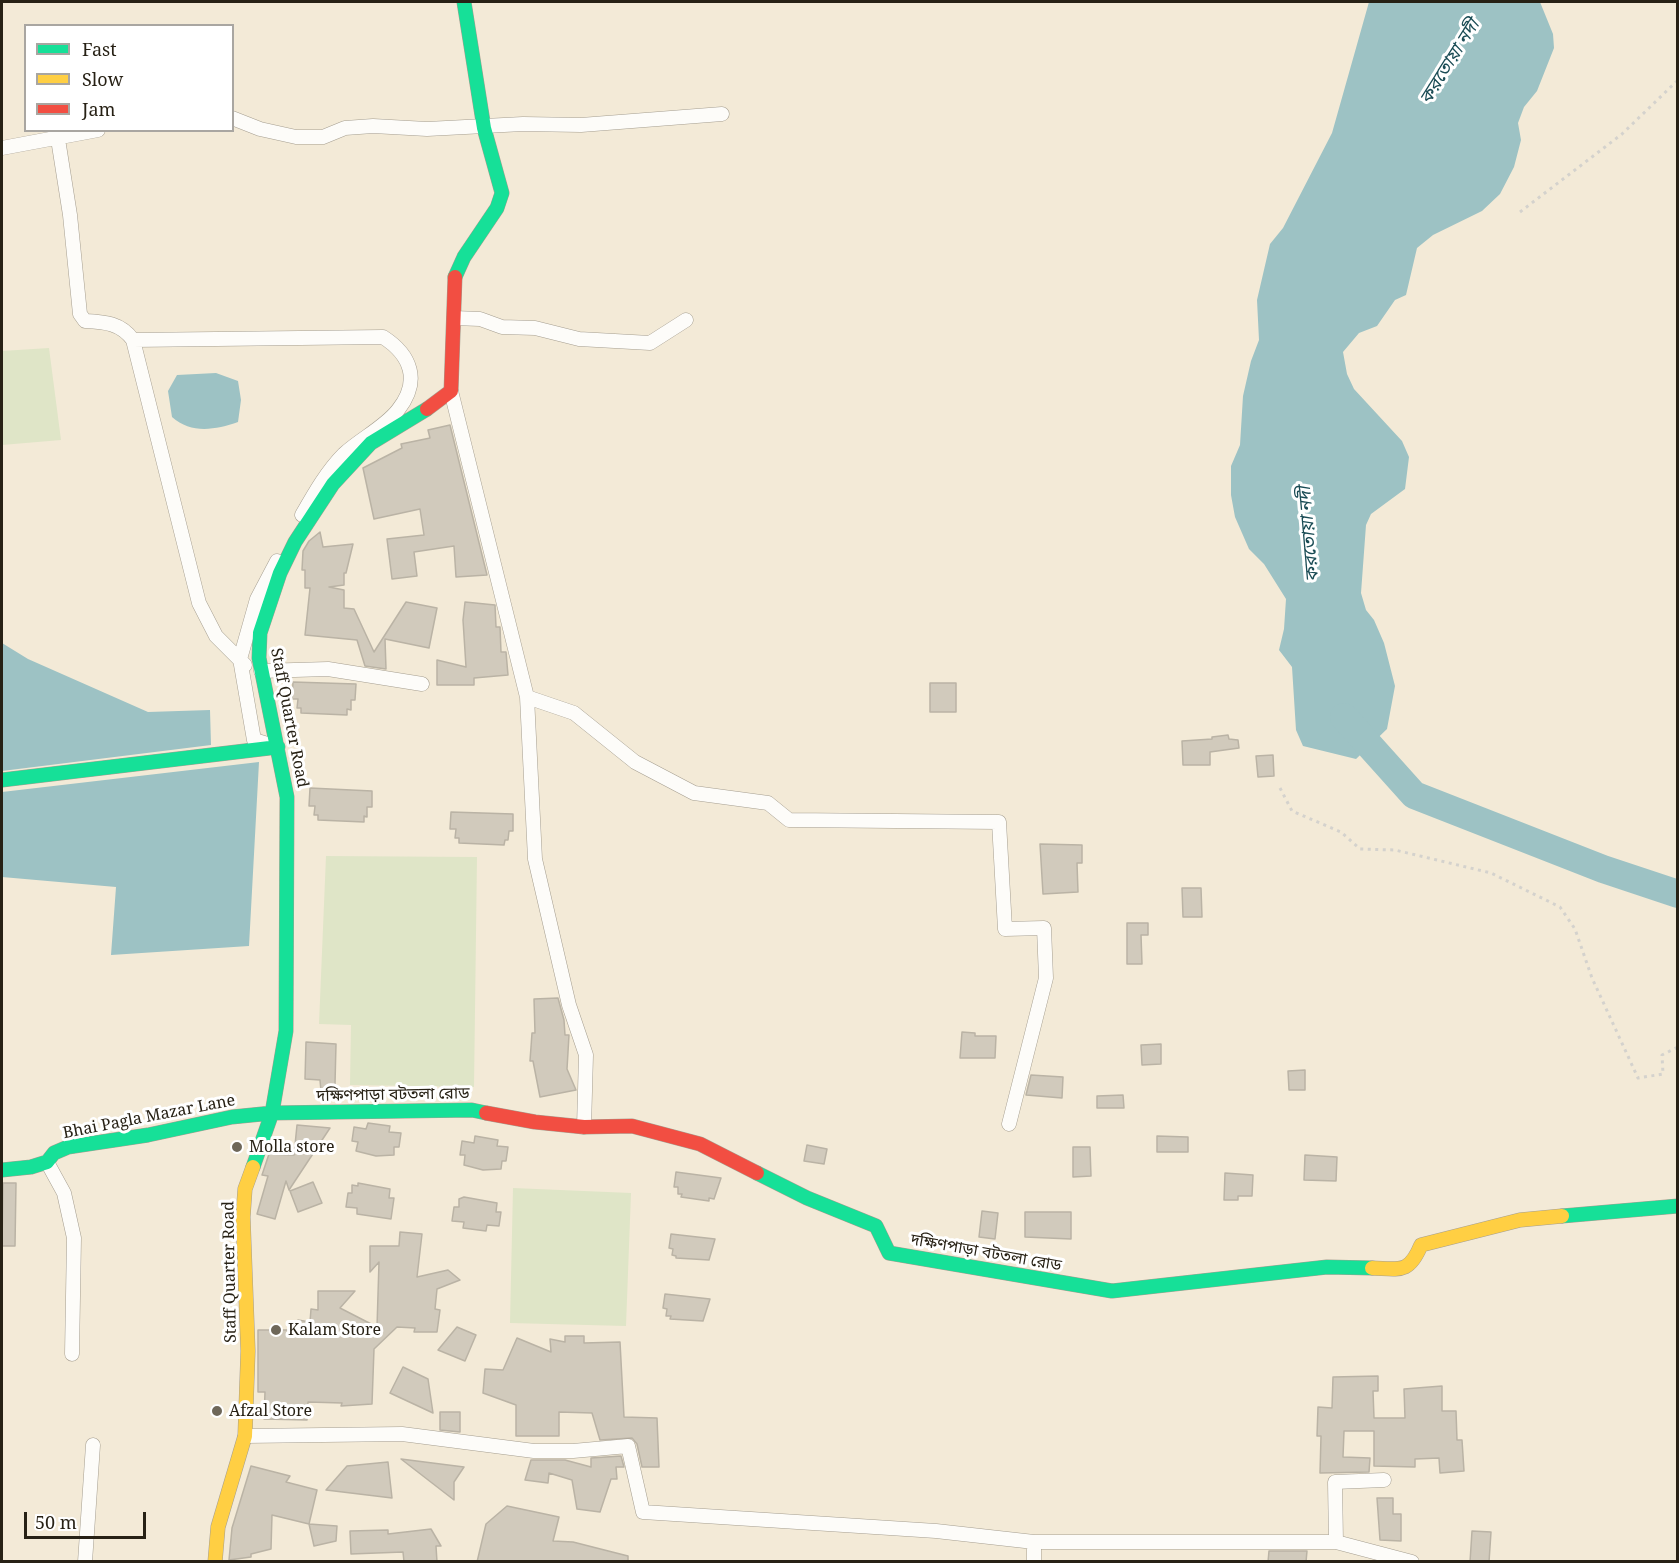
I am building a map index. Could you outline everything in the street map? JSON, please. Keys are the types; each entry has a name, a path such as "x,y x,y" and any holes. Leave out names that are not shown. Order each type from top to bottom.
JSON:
{"street":[{"path":"464,2 484,128 502,193 497,208 464,257 455,278 452,391 527,697 535,859 569,1005 586,1055 584,1127"},
{"path":"234,119 260,129 296,137 323,137 345,128 373,126 428,129 484,128 523,124 581,125 722,114"},
{"path":"2,148 89,132"},
{"path":"58,139 70,215 80,315 85,321 109,322 126,330 133,340 199,603 216,636 242,662"},
{"path":"454,318 480,319 502,327 535,328 579,339 650,343 686,320"},
{"path":"133,340 383,336 400,347 411,364 406,394 398,410 343,455 318,488 257,599 242,662 254,740 278,747"},
{"name":"Staff Quarter Road","path":"215,1562 218,1527 245,1436 248,1351 243,1202 247,1179 272,1113 286,1031 288,994 287,797 261,671 258,638 278,577 319,502 347,465 392,428 427,411 452,391"},
{"path":"261,671 328,669 422,684"},
{"path":"527,697 574,713 634,762 694,793 768,803 789,820 999,822 1005,929 1044,928 1046,978 1010,1124"},
{"path":"2,780 278,747"},
{"name":"দক্ষিণপাড়া বটতলা রোড","path":"272,1113 472,1110 535,1122 584,1127 632,1126 700,1144 807,1198 876,1226 889,1253 1112,1291 1328,1267 1404,1269 1414,1262 1421,1245 1520,1220 1677,1206"},
{"name":"Bhai Pagla Mazar Lane","path":"2,1170 32,1167 47,1162 54,1153 68,1147 148,1135 232,1117 272,1113"},
{"path":"47,1162 64,1193 74,1238 72,1354"},
{"path":"245,1436 402,1434 534,1451 573,1451 628,1446 643,1512 936,1531 1034,1542 1336,1542 1412,1562"},
{"path":"85,1562 93,1445"},
{"path":"1336,1542 1335,1482 1384,1480"},
{"path":"1034,1542 1034,1562"}],"path":[{"path":"1520,212 1622,134 1677,80"},
{"path":"1280,788 1292,811 1341,832 1360,849 1395,850 1491,873 1560,907 1575,929 1592,978 1638,1078 1663,1074 1662,1055 1677,1047"},
{"path":"386,1562 397,1562"}],"green space":[{"path":"49,348 61,440 2,445 2,351"},
{"path":"326,856 477,857 474,1087 350,1085 351,1025 319,1024"},
{"path":"513,1188 631,1193 626,1326 510,1323"}],"water":[{"path":"1369,2 1540,2 1553,34 1554,48 1537,91 1524,107 1518,123 1521,140 1514,167 1500,194 1482,211 1433,235 1417,248 1406,295 1395,300 1377,326 1359,333 1343,352 1347,374 1354,389 1402,441 1409,457 1405,489 1371,514 1366,525 1361,593 1366,610 1374,620 1384,643 1395,686 1387,729 1356,759 1303,746 1296,730 1292,667 1279,650 1284,629 1286,599 1264,564 1249,549 1235,517 1231,495 1231,466 1240,445 1243,396 1251,361 1259,340 1257,300 1270,244 1283,228 1332,133"},
{"path":"216,373 238,381 241,400 238,422 204,429 187,426 172,417 168,391 177,375"},
{"path":"2,643 28,659 148,712 210,710 211,745 2,771"},
{"path":"259,762 249,946 111,955 116,887 2,877 2,792"}],"building":[{"path":"450,425 487,575 456,577 454,546 414,552 417,576 392,579 387,539 424,535 420,509 374,519 363,468 402,448 401,444 430,438 428,430"},
{"path":"320,532 323,547 353,544 346,573 344,573 344,585 329,587 344,590 344,608 354,609 374,652 406,602 437,608 429,648 385,639 386,669 365,666 357,640 305,635 310,588 305,588 305,570 302,570 303,551 309,541"},
{"path":"465,602 495,605 496,627 500,627 501,652 506,652 508,675 474,678 474,685 437,685 437,660 466,667 463,620"},
{"path":"293,682 356,684 355,700 351,700 351,710 347,709 347,715 301,713 301,708 297,708 298,699 292,699"},
{"path":"930,683 956,683 956,712 930,712"},
{"path":"1228,735 1229,739 1238,740 1239,748 1210,752 1210,765 1183,765 1182,741 1212,739 1212,737"},
{"path":"1273,755 1274,776 1258,777 1256,756"},
{"path":"310,788 372,791 372,807 367,807 367,817 364,816 364,822 318,820 318,815 314,815 315,806 309,806"},
{"path":"451,812 513,814 513,831 509,831 508,840 505,840 504,845 459,843 459,838 455,838 456,829 450,829"},
{"path":"1040,844 1082,845 1082,863 1077,863 1078,892 1043,894"},
{"path":"1182,888 1201,888 1202,917 1183,917"},
{"path":"1127,923 1148,923 1148,935 1141,935 1142,964 1127,964"},
{"path":"558,998 564,1020 565,1035 569,1035 567,1069 576,1090 540,1097 533,1061 530,1061 532,1033 535,1033 534,999"},
{"path":"962,1032 975,1033 975,1036 996,1036 995,1058 960,1058"},
{"path":"306,1042 336,1044 335,1084 329,1094 324,1095 321,1091 320,1080 305,1079"},
{"path":"1161,1044 1161,1064 1142,1065 1141,1045"},
{"path":"1305,1070 1305,1090 1289,1090 1288,1071"},
{"path":"1031,1075 1063,1077 1062,1098 1026,1095"},
{"path":"1123,1095 1124,1108 1097,1108 1097,1096"},
{"path":"368,1123 390,1126 389,1132 401,1133 399,1147 394,1147 394,1155 376,1156 356,1151 358,1142 352,1141 354,1127 366,1129"},
{"path":"297,1125 330,1128 289,1190 286,1181 275,1219 257,1214 268,1176 262,1175 269,1154 294,1155"},
{"path":"475,1136 498,1140 497,1146 508,1147 506,1161 502,1161 501,1169 483,1170 464,1165 465,1155 460,1155 462,1141 474,1143"},
{"path":"1157,1136 1188,1137 1188,1152 1157,1152"},
{"path":"807,1145 827,1149 824,1164 804,1161"},
{"path":"1073,1147 1090,1147 1091,1176 1073,1177"},
{"path":"1305,1155 1337,1157 1336,1181 1304,1180"},
{"path":"676,1172 721,1178 714,1199 709,1198 709,1201 681,1197 682,1194 678,1194 678,1187 674,1187"},
{"path":"1225,1173 1253,1175 1252,1196 1238,1196 1238,1200 1224,1200"},
{"path":"313,1182 322,1203 298,1212 290,1191"},
{"path":"3,1183 16,1183 15,1246 2,1246"},
{"path":"358,1183 390,1189 389,1198 394,1198 391,1219 357,1214 357,1208 346,1207 348,1193 352,1193 352,1185 358,1186"},
{"path":"464,1197 497,1203 496,1212 501,1212 499,1226 487,1225 486,1231 463,1228 464,1222 452,1221 454,1207 459,1207 459,1199"},
{"path":"982,1211 998,1213 995,1239 979,1237"},
{"path":"1025,1212 1071,1212 1071,1239 1025,1237"},
{"path":"400,1232 422,1234 417,1277 448,1270 460,1280 437,1289 435,1309 440,1310 437,1332 414,1332 415,1328 397,1327 374,1349 372,1404 341,1406 342,1403 308,1402 307,1420 264,1419 265,1392 258,1392 258,1330 296,1330 298,1320 310,1322 311,1309 318,1310 318,1291 355,1291 340,1308 377,1327 379,1262 370,1272 370,1246 399,1246"},
{"path":"671,1234 715,1239 709,1260 676,1258 672,1255 673,1249 669,1248"},
{"path":"665,1294 710,1299 703,1321 670,1319 671,1316 666,1316 667,1309 663,1308"},
{"path":"457,1327 476,1335 465,1361 438,1350"},
{"path":"565,1336 584,1336 584,1343 620,1342 624,1417 657,1418 659,1467 642,1467 637,1444 632,1438 600,1440 592,1413 559,1412 559,1436 516,1436 516,1405 483,1393 485,1369 503,1370 517,1338 551,1352 550,1339 565,1342"},
{"path":"403,1367 428,1379 433,1413 390,1393"},
{"path":"1378,1376 1378,1391 1373,1391 1374,1418 1405,1418 1404,1389 1442,1386 1442,1411 1456,1411 1457,1440 1462,1440 1464,1471 1440,1473 1439,1458 1415,1459 1415,1467 1374,1466 1374,1431 1344,1431 1343,1457 1370,1458 1369,1472 1320,1473 1321,1436 1317,1436 1318,1407 1332,1408 1333,1377"},
{"path":"440,1412 460,1412 460,1432 440,1430"},
{"path":"621,1456 624,1467 616,1467 617,1479 611,1479 600,1512 577,1509 572,1480 549,1473 548,1483 525,1480 531,1460 565,1460 591,1467 591,1458"},
{"path":"401,1459 464,1467 454,1482 454,1500"},
{"path":"388,1462 392,1498 326,1490 347,1466"},
{"path":"251,1466 290,1476 286,1482 317,1490 309,1524 272,1515 271,1549 251,1554 251,1557 229,1560 232,1528"},
{"path":"1377,1498 1393,1498 1393,1514 1401,1514 1401,1541 1380,1540"},
{"path":"507,1506 559,1517 553,1541 573,1542 628,1556 628,1562 477,1562 486,1524"},
{"path":"309,1524 337,1526 336,1541 314,1546"},
{"path":"431,1529 441,1546 436,1546 437,1562 404,1562 403,1552 351,1554 350,1531 388,1530 388,1534"},
{"path":"1472,1531 1491,1532 1489,1562 1470,1562"},
{"path":"1269,1551 1307,1551 1306,1562 1268,1562"}],"waterway":[{"name":"করতোয়া নদী","path":"1344,717 1414,795 1603,869 1678,894"}],"traffic: fast":[{"path":"455,277 464,257 497,208 502,193 484,128 464,2"},
{"path":"253,1167 272,1113 286,1031 287,797 259,658 260,633 280,573 295,542 333,484 371,443 427,409"},
{"path":"2,780 278,747"},
{"path":"2,1170 31,1167 47,1162 54,1153 68,1147 148,1135 232,1117 272,1113 472,1110 486,1113"},
{"path":"757,1173 807,1198 876,1226 889,1253 1112,1291 1327,1267 1372,1268"},
{"path":"1562,1216 1678,1206"}],"traffic: slow":[{"path":"215,1562 218,1527 245,1436 248,1351 243,1217 245,1189 253,1167"},
{"path":"1372,1268 1402,1268 1412,1261 1421,1245 1520,1220 1562,1216"}],"traffic: jam":[{"path":"427,409 451,391 455,277"},
{"path":"486,1113 535,1122 584,1127 632,1126 700,1144 757,1173"}],"place":[{"name":"Molla store","path":"237,1147"},
{"name":"Kalam Store","path":"276,1330"},
{"name":"Afzal Store","path":"217,1411"}]}
